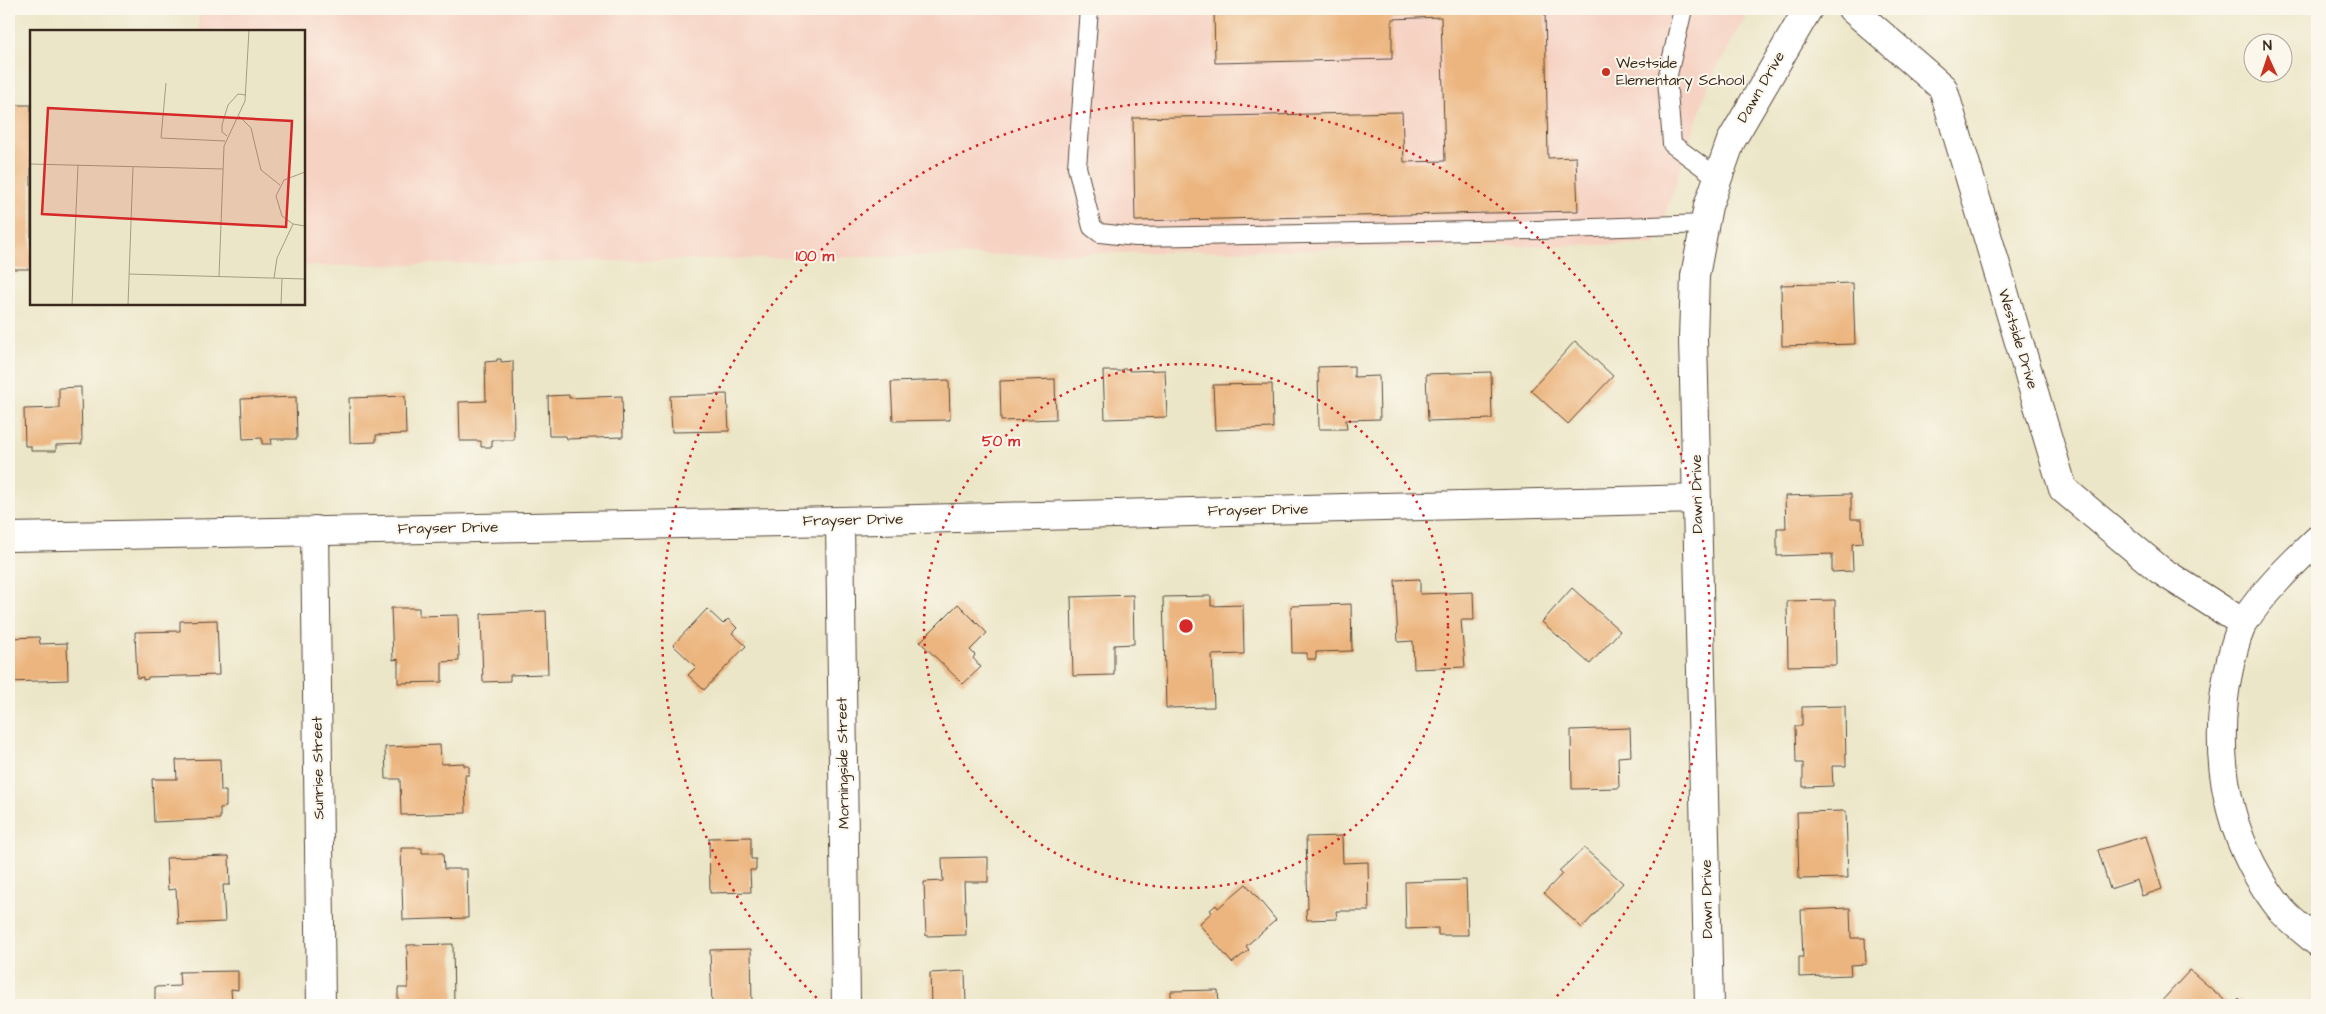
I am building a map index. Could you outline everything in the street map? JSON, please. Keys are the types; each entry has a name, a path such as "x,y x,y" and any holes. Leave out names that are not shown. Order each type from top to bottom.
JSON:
{"street":[{"name":"Dawn Drive","path":"1709,1005 1693,338 1695,276 1708,206 1731,140 1808,9"},
{"name":"Westside Drive","path":"1852,9 1943,88 2063,489 2160,570 2244,623"},
{"name":"Frayser Drive","path":"9,537 840,521 1697,499"},
{"name":"Morningside Street","path":"840,521 846,1005"},
{"name":"Sunrise Street","path":"315,530 321,1005"},
{"path":"2317,540 2285,570 2244,623 2226,677 2220,730 2223,775 2233,824 2254,869 2284,913 2317,942"}],"lane":[{"path":"1089,9 1076,167 1092,227 1100,233 1156,237 1538,230 1705,224"},
{"path":"1683,9 1667,79 1672,144 1718,178"}],"shaded area":[{"path":"198,9 1750,9 1711,79 1655,244 305,266 305,30 199,30"}],"building":[{"path":"1214,9 1545,9 1548,158 1576,157 1578,211 1135,221 1133,118 1402,112 1404,162 1445,161 1441,17 1392,19 1392,59 1215,63"},
{"path":"9,105 30,105 30,269 9,269"},
{"path":"1853,283 1855,344 1782,346 1781,285"},
{"path":"1575,341 1613,376 1568,424 1531,390"},
{"path":"497,359 501,359 501,362 513,361 514,440 492,440 492,447 481,447 481,441 460,441 459,402 486,401 485,362 497,361"},
{"path":"1354,366 1354,377 1379,376 1380,419 1346,420 1347,429 1319,429 1318,367"},
{"path":"1122,369 1129,369 1129,371 1165,370 1167,417 1105,419 1103,371 1122,371"},
{"path":"1491,372 1492,419 1428,421 1426,374"},
{"path":"1055,379 1056,419 1001,421 1000,381"},
{"path":"949,380 950,420 893,421 891,382"},
{"path":"1272,384 1273,428 1215,430 1213,385"},
{"path":"81,387 82,444 56,445 56,451 31,451 31,446 25,446 24,409 59,408 59,388"},
{"path":"727,394 729,431 672,432 670,396"},
{"path":"569,395 569,398 622,396 623,437 567,439 566,436 549,436 548,396"},
{"path":"405,396 406,434 376,435 376,442 350,443 349,398"},
{"path":"296,397 297,439 271,439 272,444 262,444 262,438 243,439 241,399"},
{"path":"1851,494 1851,519 1862,519 1863,543 1852,544 1853,571 1832,572 1832,554 1777,556 1777,528 1786,528 1785,496"},
{"path":"1420,579 1420,594 1473,592 1474,620 1461,620 1465,667 1414,669 1413,641 1398,642 1395,580"},
{"path":"1572,588 1620,631 1590,664 1542,622"},
{"path":"1133,595 1134,644 1114,645 1114,675 1073,676 1071,597"},
{"path":"1211,596 1211,606 1243,605 1244,654 1212,655 1214,707 1166,708 1163,597"},
{"path":"1835,600 1836,665 1788,666 1787,601"},
{"path":"958,604 987,633 970,650 975,655 973,658 981,667 963,684 920,642"},
{"path":"1351,604 1352,651 1316,652 1316,659 1307,659 1307,653 1292,653 1291,606"},
{"path":"391,608 419,608 419,616 458,615 459,661 442,662 442,682 398,683 398,659 393,660"},
{"path":"707,609 723,624 728,619 737,628 732,633 746,646 704,690 688,675 696,667 673,645"},
{"path":"546,611 548,674 510,675 510,681 483,682 481,614"},
{"path":"217,620 219,675 148,677 148,679 143,680 143,677 137,678 135,632 180,631 180,621"},
{"path":"39,637 40,644 67,643 68,680 9,682 9,638"},
{"path":"1845,706 1846,766 1832,766 1833,786 1803,787 1803,763 1796,763 1795,726 1802,726 1802,707"},
{"path":"1630,728 1631,756 1618,757 1619,788 1572,789 1571,730"},
{"path":"440,745 441,764 464,763 464,766 469,766 469,775 465,775 466,813 401,815 400,779 386,779 385,747"},
{"path":"220,759 221,791 226,791 226,807 220,808 220,819 154,822 152,779 177,779 176,760"},
{"path":"1846,811 1848,878 1799,879 1797,812"},
{"path":"1342,836 1343,863 1368,862 1369,911 1336,911 1337,919 1307,920 1306,837"},
{"path":"2146,836 2162,889 2142,896 2137,880 2110,889 2098,850"},
{"path":"751,837 751,859 756,859 756,870 750,870 751,892 710,893 709,838"},
{"path":"401,848 422,848 422,853 443,853 444,869 467,869 468,918 403,920"},
{"path":"1584,848 1623,883 1582,928 1544,893 1562,874 1559,871"},
{"path":"229,856 230,885 223,885 225,922 178,924 176,889 168,890 166,858"},
{"path":"988,857 988,882 964,882 966,935 926,936 924,882 943,881 942,858"},
{"path":"1466,880 1468,935 1438,935 1438,928 1406,929 1405,882"},
{"path":"1246,884 1276,920 1246,946 1249,950 1232,963 1199,924 1212,912 1210,910 1216,905 1218,908"},
{"path":"1850,908 1851,938 1865,938 1866,964 1850,965 1851,975 1799,977 1799,957 1803,957 1801,910"},
{"path":"453,944 454,1005 398,1005 398,988 408,988 407,945"},
{"path":"751,949 752,1005 712,1005 710,950"},
{"path":"2190,970 2230,1005 2158,1005"},
{"path":"238,971 238,990 231,989 232,1005 155,1005 155,987 180,986 179,972"},
{"path":"965,971 966,1005 931,1005 930,973"},
{"path":"1218,990 1219,1005 1171,1005 1171,991"},
{"path":"2239,999 2246,1005 2234,1005"}],"place":[{"name":"Westside Elementary School","path":"1606,72"}]}
